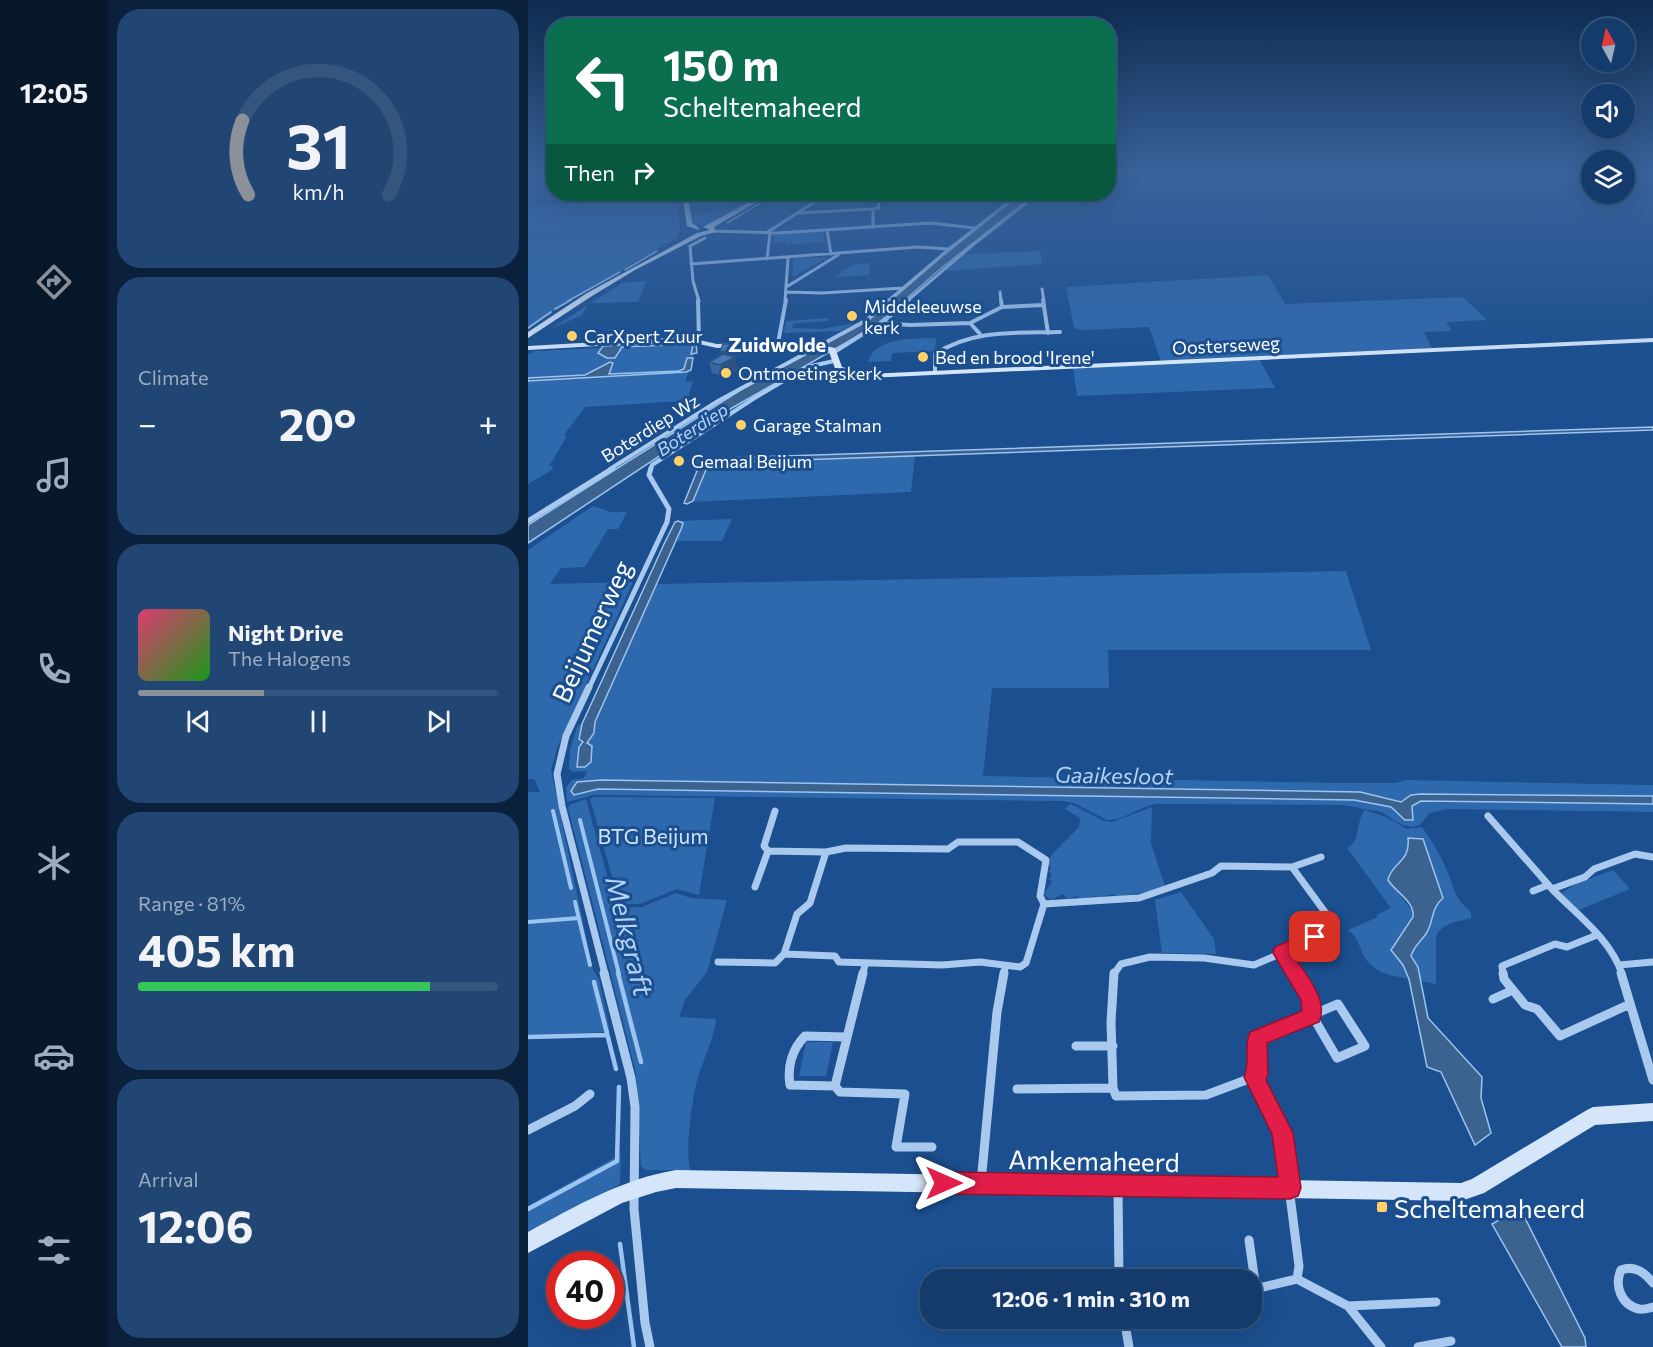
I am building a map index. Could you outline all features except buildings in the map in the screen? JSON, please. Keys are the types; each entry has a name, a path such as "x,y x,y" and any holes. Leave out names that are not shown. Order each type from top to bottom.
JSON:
{"street":[{"path":"528,336 547,321 607,285 698,235"},
{"path":"699,235 690,246 691,264 699,303 699,340"},
{"path":"767,259 768,235"},
{"path":"828,235 831,254"},
{"name":"Boterdiep Wz","path":"528,521 681,424 867,320 967,235"},
{"path":"833,355 882,323 986,235"},
{"path":"691,264 918,247 949,249"},
{"path":"788,286 841,253"},
{"path":"778,343 788,286 788,258"},
{"path":"787,292 822,293 903,288"},
{"path":"1042,289 1048,333"},
{"path":"1000,292 1002,307"},
{"path":"882,323 910,325 970,323 1002,307 1044,305"},
{"path":"970,323 981,334"},
{"path":"935,373 935,354 981,334 1060,332"},
{"name":"Oosterseweg","path":"528,348 699,340 706,345 717,346 803,343 817,346 833,355 838,369 858,375 1653,340"},
{"name":"Beijumerweg","path":"650,1347 645,1323 634,1209 634,1107 631,1078 565,817 557,774 561,753 575,716 667,522 669,509 650,479 649,470 657,461 807,367 833,355"},
{"path":"776,811 764,846 768,850 826,852 846,848 948,849 958,842 1018,842 1046,860 1040,896 1044,904 1026,963 1020,967 980,962 942,965 839,963 835,956 784,954"},
{"path":"1488,816 1612,953 1619,966 1653,1080"},
{"path":"755,887 768,850"},
{"path":"718,962 775,963 784,954 797,914 810,903 826,852"},
{"path":"1533,891 1585,877 1594,868 1635,854 1653,856"},
{"path":"1044,904 1139,898 1212,873 1221,866 1292,867 1321,857"},
{"path":"1282,953 1310,998 1312,1016 1337,1058 1365,1046 1338,1004 1312,1016 1257,1038 1258,1074 1254,1077 1206,1095 1116,1096 1113,1088 1111,1022 1114,972 1121,964 1150,957 1204,958 1254,965 1332,929 1333,923 1292,867"},
{"path":"1597,935 1567,947 1555,944 1502,966 1504,979 1525,1005 1537,1009 1560,1036 1630,1004"},
{"path":"1619,966 1653,962"},
{"path":"835,1086 865,964"},
{"path":"981,1183 997,1012 1005,966"},
{"path":"1493,999 1512,990"},
{"path":"847,1037 805,1036 797,1043 788,1076 790,1084 835,1086 840,1092 905,1094 896,1147 932,1147"},
{"path":"1076,1046 1113,1046"},
{"path":"1254,1077 1282,1133 1299,1266 1297,1279"},
{"path":"1017,1089 1113,1088"},
{"path":"528,1130 575,1106 590,1094"},
{"name":"Amkemaheerd","path":"528,1243 601,1203 634,1188 656,1181 676,1179 1461,1192 1477,1186 1593,1116 1653,1112"},
{"path":"1118,1186 1119,1269"},
{"path":"1249,1240 1252,1269"},
{"path":"1653,1282 1643,1272 1631,1267 1621,1270 1616,1279 1619,1292 1628,1303 1640,1310 1653,1307"},
{"path":"1262,1288 1297,1279 1348,1306 1382,1347"},
{"path":"1348,1306 1436,1302"},
{"path":"1127,1329 1129,1347"},
{"path":"1418,1347 1451,1341"}],"green space":[{"path":"528,235 679,235 678,237 528,326"},
{"path":"774,235 824,235 825,242 786,245 786,242 773,243"},
{"path":"1040,251 1042,264 945,271 964,254"},
{"path":"827,258 793,277 793,259"},
{"path":"870,263 869,275 834,277 854,264"},
{"path":"1268,275 1285,304 1463,297 1487,320 1446,322 1452,331 1424,332 1432,348 1161,361 1149,327 1084,330 1074,328 1066,287"},
{"path":"646,281 638,302 591,303 622,283"},
{"path":"588,305 582,315 549,330"},
{"path":"829,318 828,321 794,323 792,328 823,329 855,323 840,331 784,333 786,321"},
{"path":"936,338 935,351 892,353 891,361 868,362 879,347 887,343 907,339"},
{"path":"693,344 691,354 694,354 693,358 687,359 684,369 679,371 609,374 610,362 585,375 528,378 528,354 535,351 600,348 598,354 615,358 621,347"},
{"path":"1260,360 1275,388 1077,396 1073,368"},
{"path":"689,371 685,382 693,381 688,398 683,401 585,407 564,435 567,436 549,466 553,466 552,470 528,484 528,381"},
{"path":"915,455 911,492 691,502 708,465 712,463"},
{"path":"593,506 611,512 627,512 618,529 608,529 585,567 561,568 550,584 633,582 557,748 551,770 593,970 599,979 610,1032 528,1035 528,792 540,792 534,779 528,779 528,550"},
{"path":"732,519 722,541 676,541 683,524 678,521"},
{"path":"1346,571 1371,650 1108,650 1109,688 992,688 983,776 1340,783 1395,783 1406,780 1653,785 1653,796 1421,794 1401,802 1360,792 601,780 577,782 579,794 598,789 1354,800 1391,807 1405,820 1412,806 1421,801 1653,804 1653,812 1448,809 1429,813 1420,825 1412,827 1402,825 1381,812 1343,805 1156,804 1120,818 1107,820 1074,803 1063,801 593,795 567,802 566,787 572,780 584,778 587,771 573,772 569,769 570,749 578,725 582,724 580,730 583,742 580,746 587,744 594,733 595,722 657,584"},
{"name":"BTG Beijum","path":"595,797 715,798 699,895 677,889 640,904 620,904 590,799"},
{"path":"586,799 616,908 642,907 676,893 691,898 727,900 707,972 685,1000 679,1017 716,1019 694,1098 689,1137 690,1170 646,1170 641,1166 636,1073 568,808"},
{"path":"1070,804 1104,821 1112,822 1152,807 1151,843 1165,886 1163,889 1116,897 1114,894 1096,898 1095,896 1080,900 1078,896 1067,899 1063,894 1051,900 1044,894 1052,881 1049,880 1052,874 1049,872 1051,866 1048,865 1051,855 1079,827 1080,818 1065,809"},
{"path":"1365,810 1386,817 1407,829 1422,827 1441,857 1457,896 1471,912 1471,918 1455,922 1438,932 1436,937 1436,984 1420,981 1416,963 1411,956 1427,932 1436,906 1443,898 1437,879 1409,848 1388,880 1413,912 1410,922 1391,950 1403,965 1409,979 1381,972 1369,964 1353,934 1348,930 1378,917 1376,915 1391,908 1347,848 1356,837"},
{"path":"1613,870 1630,889 1576,911 1562,893 1576,884"},
{"path":"1181,892 1214,939 1216,954 1162,953 1155,900"},
{"path":"806,1042 833,1042 826,1076 799,1076"},
{"path":"621,1154 620,1184 528,1234 528,1206"}],"water":[{"name":"Boterdiep","path":"969,235 983,235 875,326 732,408 528,543 528,525 750,384 868,320"},
{"path":"688,341 696,343 697,353 691,354 693,345 690,344 622,347 615,358 607,358 598,353 603,346"},
{"path":"687,358 693,358 691,370 686,372 528,381 528,378 585,375 610,362 613,363 609,374 679,371 684,369"},
{"path":"1653,427 1653,430 712,463 708,465 693,501 684,503 697,471 691,464 693,459"},
{"path":"675,522 683,523 682,527 595,722 594,733 587,743 592,746 591,762 585,767 577,767 579,747 583,742 579,739 582,724 664,544"},
{"path":"601,780 1360,792 1401,802 1411,795 1421,794 1653,796 1653,804 1421,801 1412,806 1413,820 1405,820 1391,807 1354,800 598,789 574,795 571,791 577,782"},
{"path":"1408,838 1423,839 1443,898 1436,906 1427,932 1411,956 1418,967 1428,1018 1482,1077 1481,1098 1491,1133 1475,1145 1441,1072 1427,1067 1409,979 1403,965 1391,950 1413,917 1408,901 1388,880 1407,852"},
{"path":"1520,1208 1585,1338 1586,1347 1562,1347 1492,1224"}],"waterway":[{"path":"625,270 657,251"},
{"path":"568,301 620,272"},
{"path":"555,309 571,300"},
{"path":"528,328 551,312"},
{"path":"553,811 571,888"},
{"name":"Melkgraft","path":"580,820 619,974"},
{"path":"575,902 579,918"},
{"path":"528,922 579,918"},
{"path":"579,918 590,965"},
{"name":"Melkgraft","path":"618,973 641,1062"},
{"path":"594,982 616,1069"},
{"path":"528,1037 606,1035"},
{"path":"528,1209 617,1161 619,1087"},
{"path":"620,1244 634,1347"}],"place":[{"name":"Middeleeuwse kerk","path":"852,316"},
{"name":"CarXpert Zuur","path":"572,336"},
{"name":"Bed en brood 'Irene'","path":"923,357"},
{"name":"Ontmoetingskerk","path":"726,373"},
{"name":"Garage Stalman","path":"741,425"},
{"name":"Gemaal Beijum","path":"679,461"},
{"name":"Scheltemaheerd","path":"1382,1207"}],"district":[{"name":"Zuidwolde","path":"777,344"}],"route":[{"path":"944,1183 1290,1188 1282,1133 1254,1077 1258,1074 1257,1038 1312,1016 1310,998 1282,953 1315,937"}],"water label":[{"name":"Gaaikesloot","path":"1114,775"}]}
